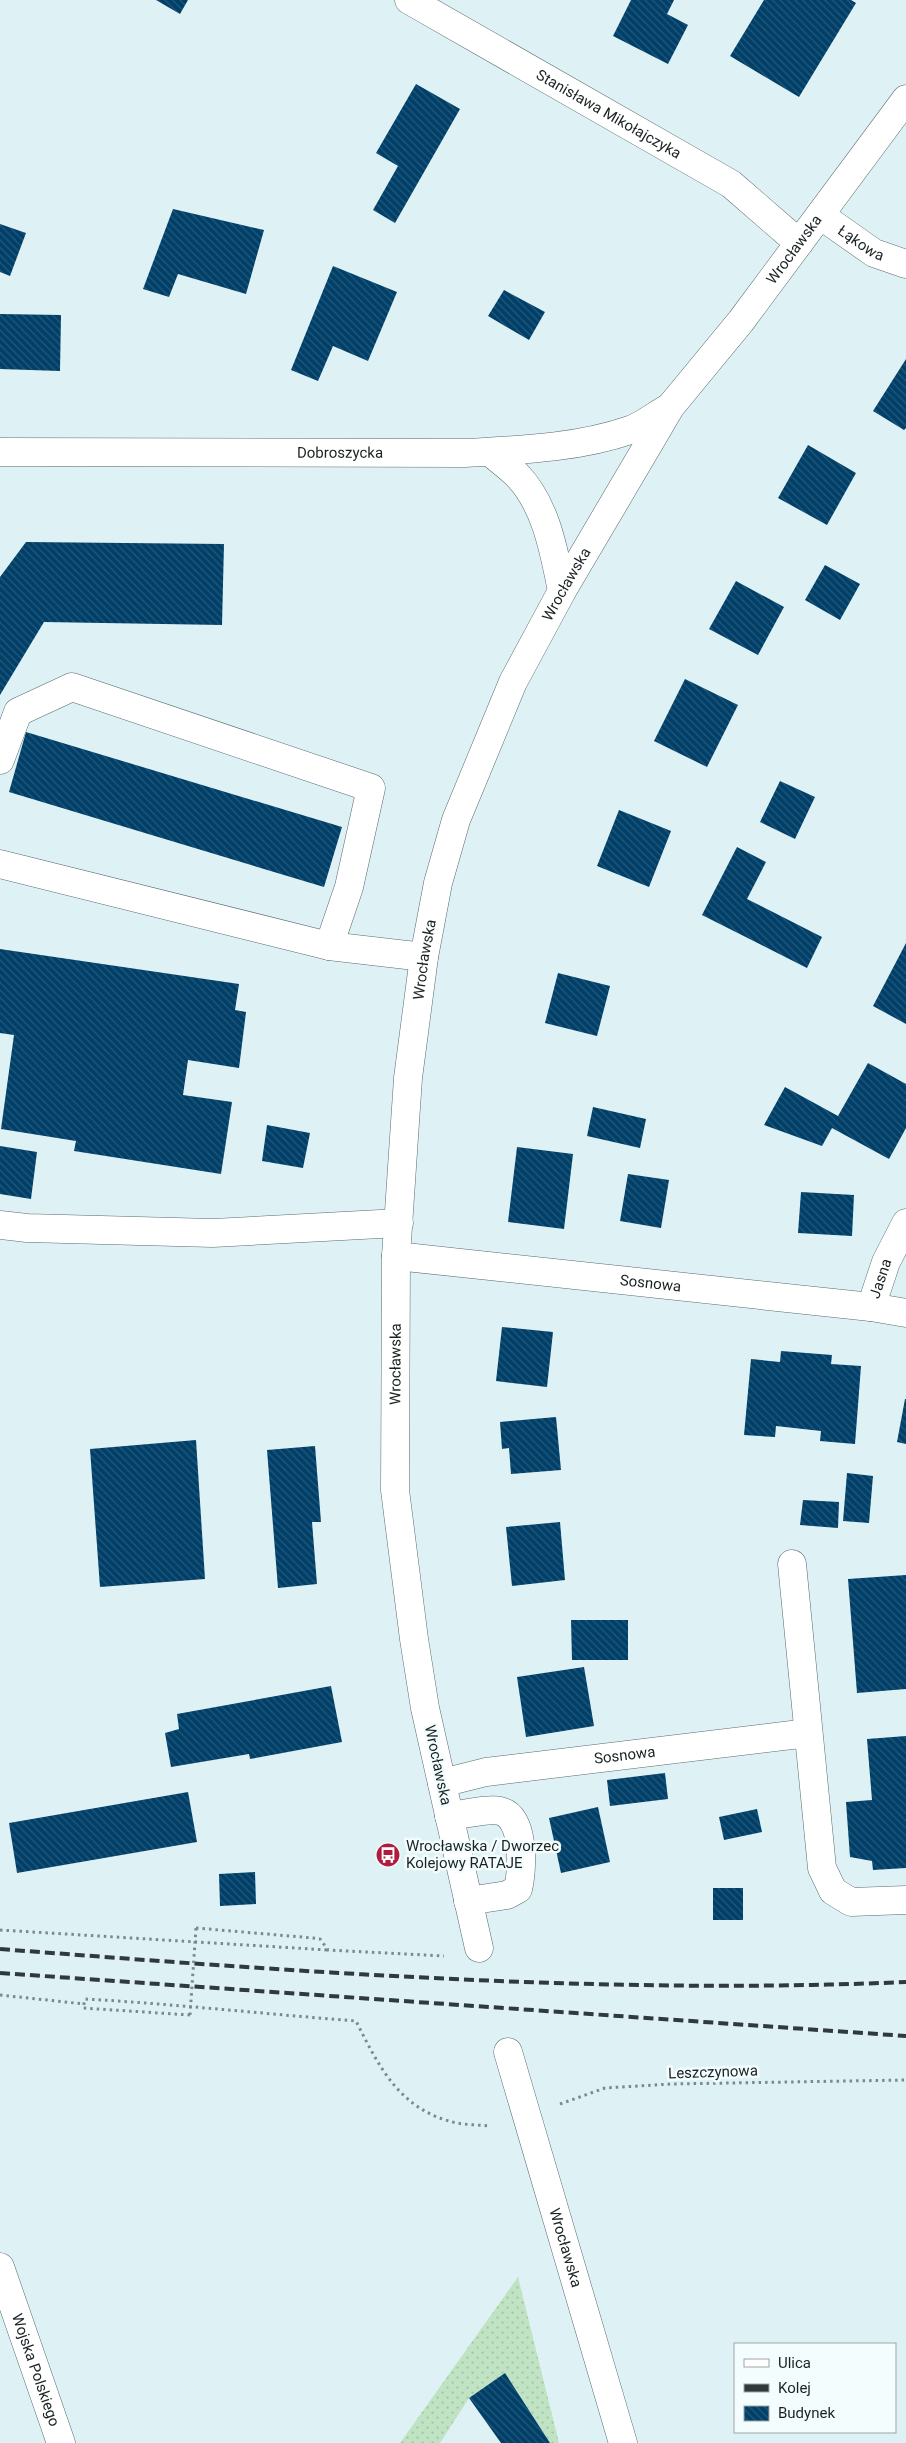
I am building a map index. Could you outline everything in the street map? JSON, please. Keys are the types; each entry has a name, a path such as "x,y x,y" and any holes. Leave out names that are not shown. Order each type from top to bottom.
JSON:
{"street":[{"name":"Stanisława Mikołajczyka","path":"409,0 731,184 799,243"},
{"name":"Wrocławska","path":"478,1948 442,1783 414,1639 395,1490 396,1256 408,1078 424,957 438,883 456,820 513,682 562,591 671,406 741,321 906,99"},
{"name":"Łąkowa","path":"820,215 874,254 906,264"},
{"name":"Dobroszycka","path":"0,452 490,452 586,442 631,429 671,406"},
{"path":"490,452 517,475 533,498 552,541 562,591"},
{"path":"0,760 18,712 72,687 371,788 348,887 328,946"},
{"path":"0,864 328,946 424,957"},
{"path":"0,1225 27,1228 213,1233 399,1223"},
{"name":"Jasna","path":"871,1307 886,1262 906,1224"},
{"name":"Sosnowa","path":"396,1256 871,1307 906,1313"},
{"path":"792,1564 822,1868 833,1891 851,1902 906,1900"},
{"name":"Sosnowa","path":"442,1783 486,1772 808,1734"},
{"path":"449,1816 499,1810 512,1818 518,1830 522,1876 518,1889 507,1895 468,1901"},
{"name":"Wrocławska","path":"508,2052 623,2443"},
{"name":"Wojska Polskiego","path":"0,2267 5,2300 61,2443"}],"path":[{"path":"328,1950 320,1939 196,1928 190,2016 83,2008 85,1999 112,2000 356,2021 392,2086 419,2109 457,2123 499,2126 529,2123"},
{"path":"0,1930 328,1950 481,1957 478,1948"},
{"path":"0,1995 84,2004"},
{"name":"Leszczynowa","path":"529,2123 564,2102 605,2088 690,2083 906,2080"}],"green space":[{"path":"518,2277 559,2443 550,2443 505,2373 469,2398 440,2443 400,2443"}],"building":[{"path":"156,0 188,0 180,14"},
{"path":"631,0 674,0 667,14 688,25 668,64 613,36"},
{"path":"764,0 851,0 856,3 799,97 730,56"},
{"path":"416,84 460,109 395,223 373,210 398,166 376,153"},
{"path":"173,209 264,230 246,294 178,274 169,297 143,289"},
{"path":"0,224 26,233 10,276 0,272"},
{"path":"333,266 397,292 368,361 333,346 318,381 291,370"},
{"path":"504,290 545,312 529,340 488,316"},
{"path":"0,314 61,315 60,371 0,369"},
{"path":"906,359 906,428 904,430 873,411"},
{"path":"808,445 856,473 827,525 778,498"},
{"path":"26,542 224,544 222,625 44,622 0,695 0,577"},
{"path":"825,565 860,584 840,620 805,600"},
{"path":"736,581 784,607 758,655 709,629"},
{"path":"685,679 738,705 707,767 654,741"},
{"path":"26,732 342,827 324,887 9,792"},
{"path":"780,781 815,797 795,839 760,822"},
{"path":"619,810 671,831 649,887 597,866"},
{"path":"737,847 766,862 747,899 822,937 807,968 702,915"},
{"path":"906,943 906,1024 873,1006"},
{"path":"0,949 239,984 235,1010 246,1012 239,1068 188,1060 183,1095 232,1102 221,1174 74,1151 76,1141 1,1129 14,1035 0,1033"},
{"path":"558,973 610,986 597,1036 545,1023"},
{"path":"868,1063 906,1084 906,1128 889,1159 832,1128 822,1146 764,1125 785,1087 838,1116"},
{"path":"593,1107 646,1119 640,1148 587,1136"},
{"path":"267,1125 310,1133 303,1168 262,1161"},
{"path":"0,1146 37,1152 31,1199 0,1194"},
{"path":"517,1147 573,1154 564,1229 508,1222"},
{"path":"628,1174 669,1180 661,1228 620,1221"},
{"path":"801,1192 854,1195 852,1236 798,1233"},
{"path":"502,1327 553,1332 547,1387 496,1381"},
{"path":"781,1351 832,1355 831,1364 861,1366 855,1444 820,1441 821,1431 776,1426 775,1437 744,1435 751,1359 780,1362"},
{"path":"906,1399 906,1444 897,1442"},
{"path":"556,1417 561,1470 511,1474 509,1448 502,1449 500,1422"},
{"path":"196,1440 205,1579 100,1587 90,1449"},
{"path":"315,1446 321,1522 312,1522 317,1584 278,1588 267,1450"},
{"path":"847,1473 873,1476 869,1523 843,1521"},
{"path":"803,1500 839,1502 838,1528 800,1525"},
{"path":"560,1522 565,1580 512,1586 506,1527"},
{"path":"906,1575 906,1689 857,1693 848,1579"},
{"path":"571,1620 628,1620 628,1660 572,1660"},
{"path":"584,1667 594,1726 526,1737 517,1677"},
{"path":"331,1686 342,1742 250,1759 249,1754 171,1767 165,1733 179,1729 177,1714"},
{"path":"906,1736 906,1868 873,1870 872,1861 850,1857 846,1802 872,1800 867,1739"},
{"path":"665,1773 668,1799 610,1806 607,1780"},
{"path":"188,1792 197,1842 17,1873 9,1823"},
{"path":"598,1807 610,1862 561,1873 549,1818"},
{"path":"757,1809 762,1832 724,1840 719,1817"},
{"path":"255,1872 256,1904 220,1906 219,1874"},
{"path":"713,1888 743,1888 743,1920 713,1920"},
{"path":"505,2373 550,2443 501,2443 469,2398"}],"railway":[{"path":"0,1949 226,1966 453,1979 679,1986 906,1982"},
{"path":"0,1973 906,2036"}],"place":[{"name":"Wrocławska / Dworzec Kolejowy RATAJE","path":"388,1855"}]}
